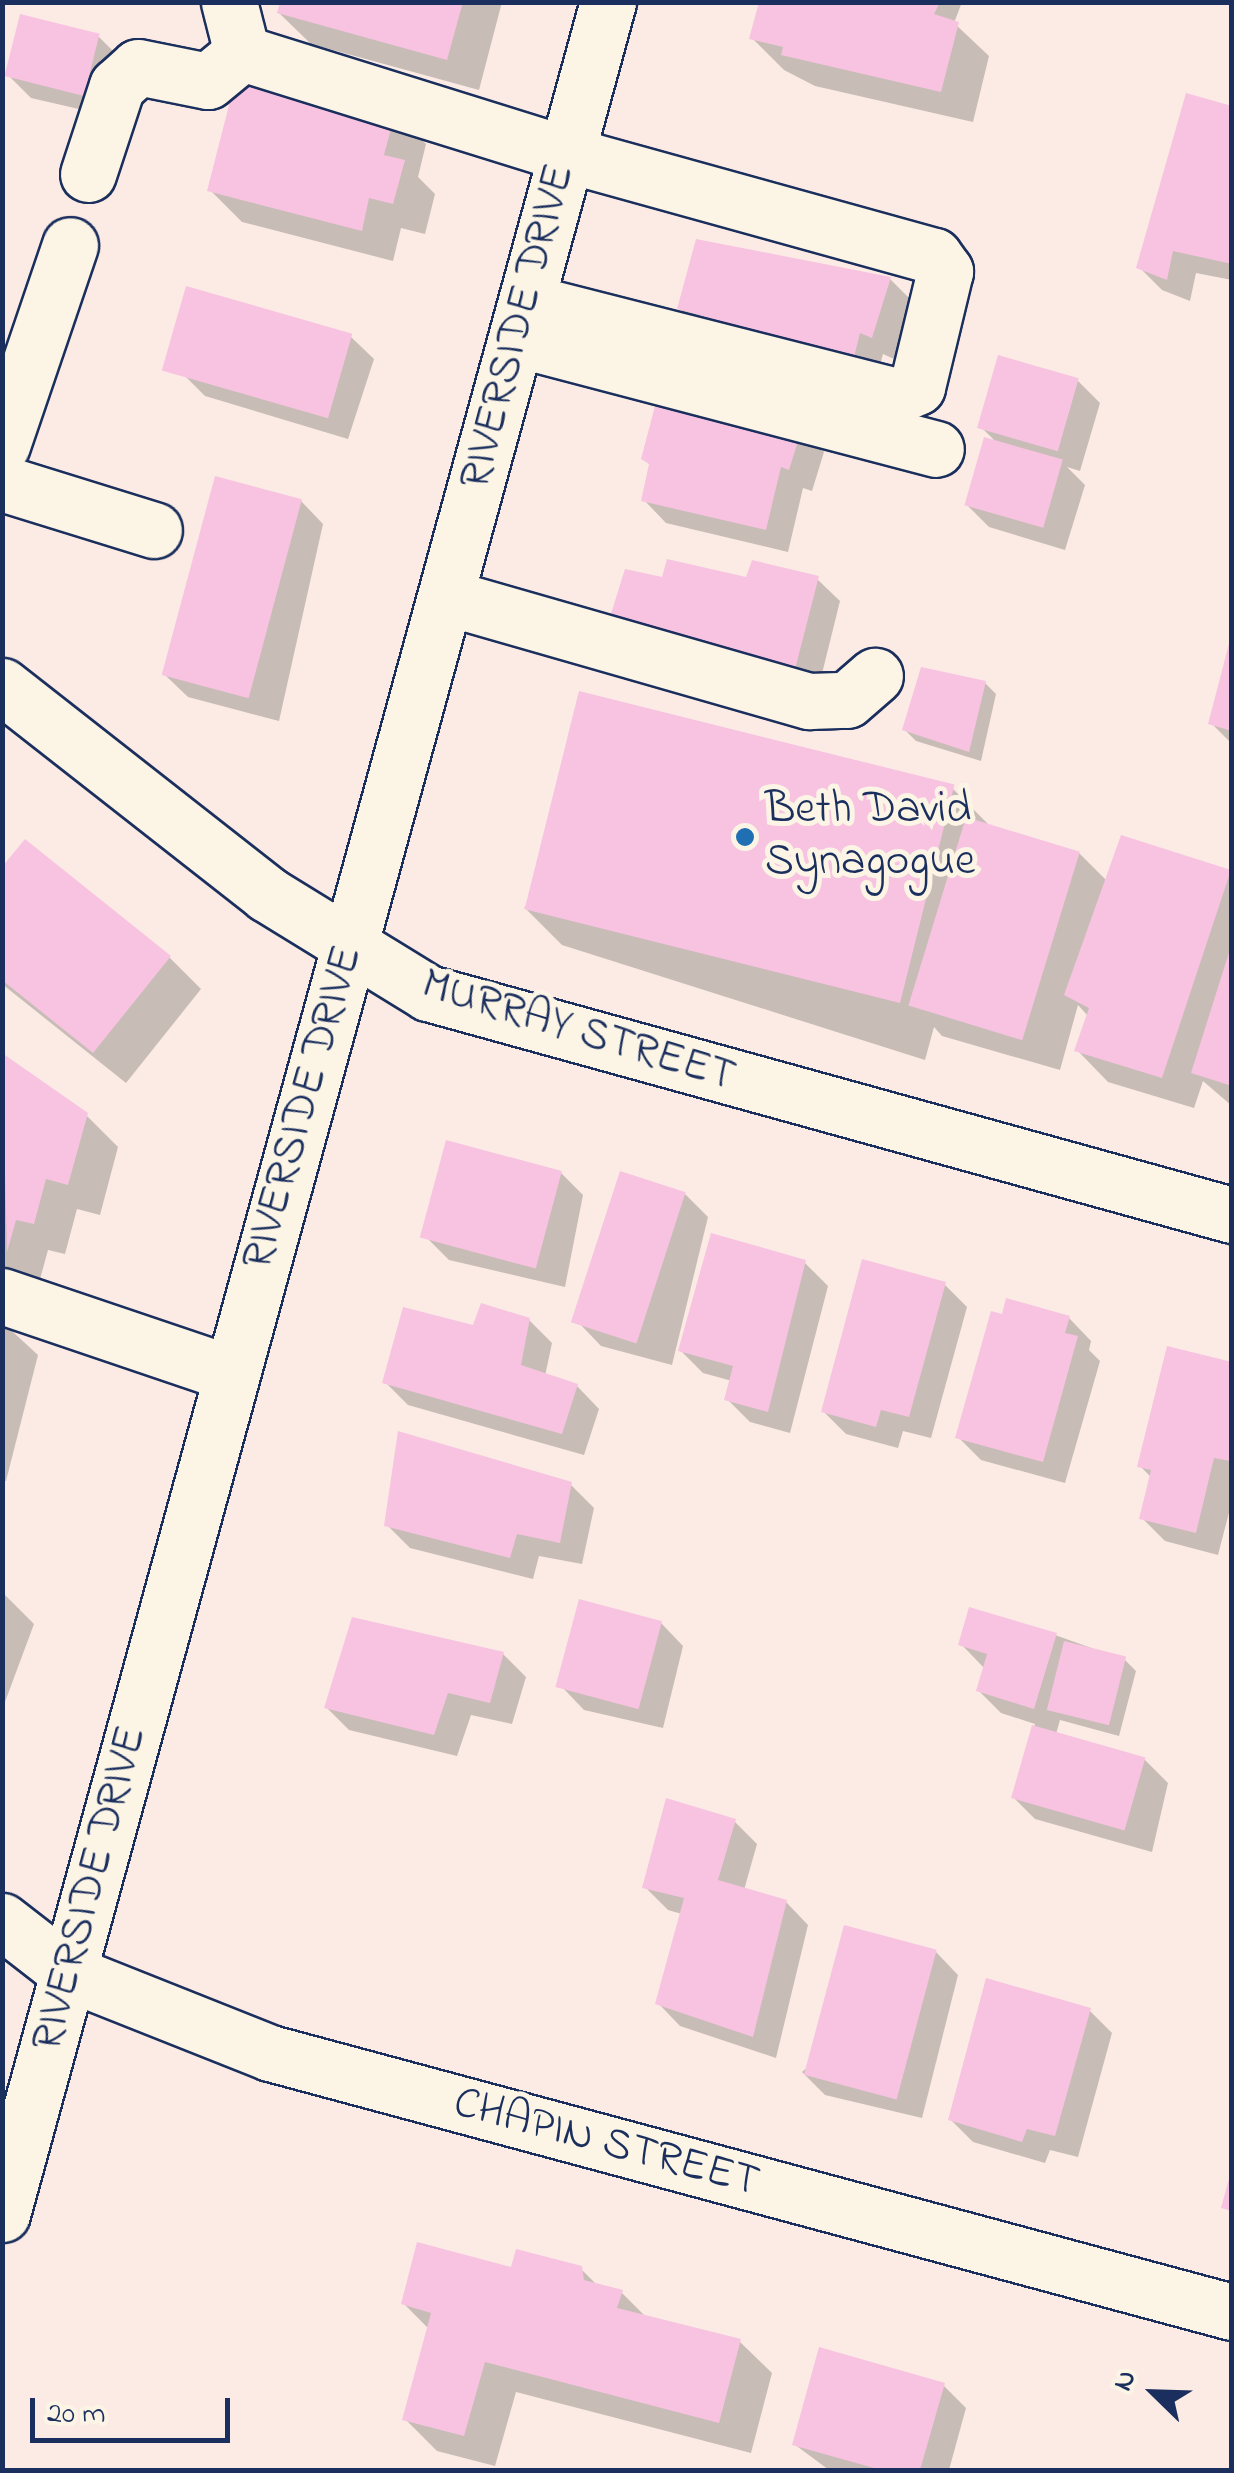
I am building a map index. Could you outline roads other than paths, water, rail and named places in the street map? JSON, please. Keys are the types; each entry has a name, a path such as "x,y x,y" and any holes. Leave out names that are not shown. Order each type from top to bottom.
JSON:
{"street":[{"name":"RIVERSIDE DRIVE","path":"2,2214 608,2"},
{"path":"88,174 117,86 138,67 208,81 235,28 566,154 934,256 944,271 917,387 896,396 522,320"},
{"path":"2,445 70,245"},
{"path":"522,320 936,450"},
{"path":"2,482 154,530"},
{"path":"446,597 809,701 846,700 875,676"},
{"name":"MURRAY STREET","path":"2,686 267,894 350,949 428,993 534,1027 1232,1215"},
{"path":"2,1296 230,1373"},
{"name":"CHAPIN STREET","path":"2,1921 69,1972 270,2053 1232,2312"}],"place":[{"name":"Beth David Synagogue","path":"745,837"}]}
